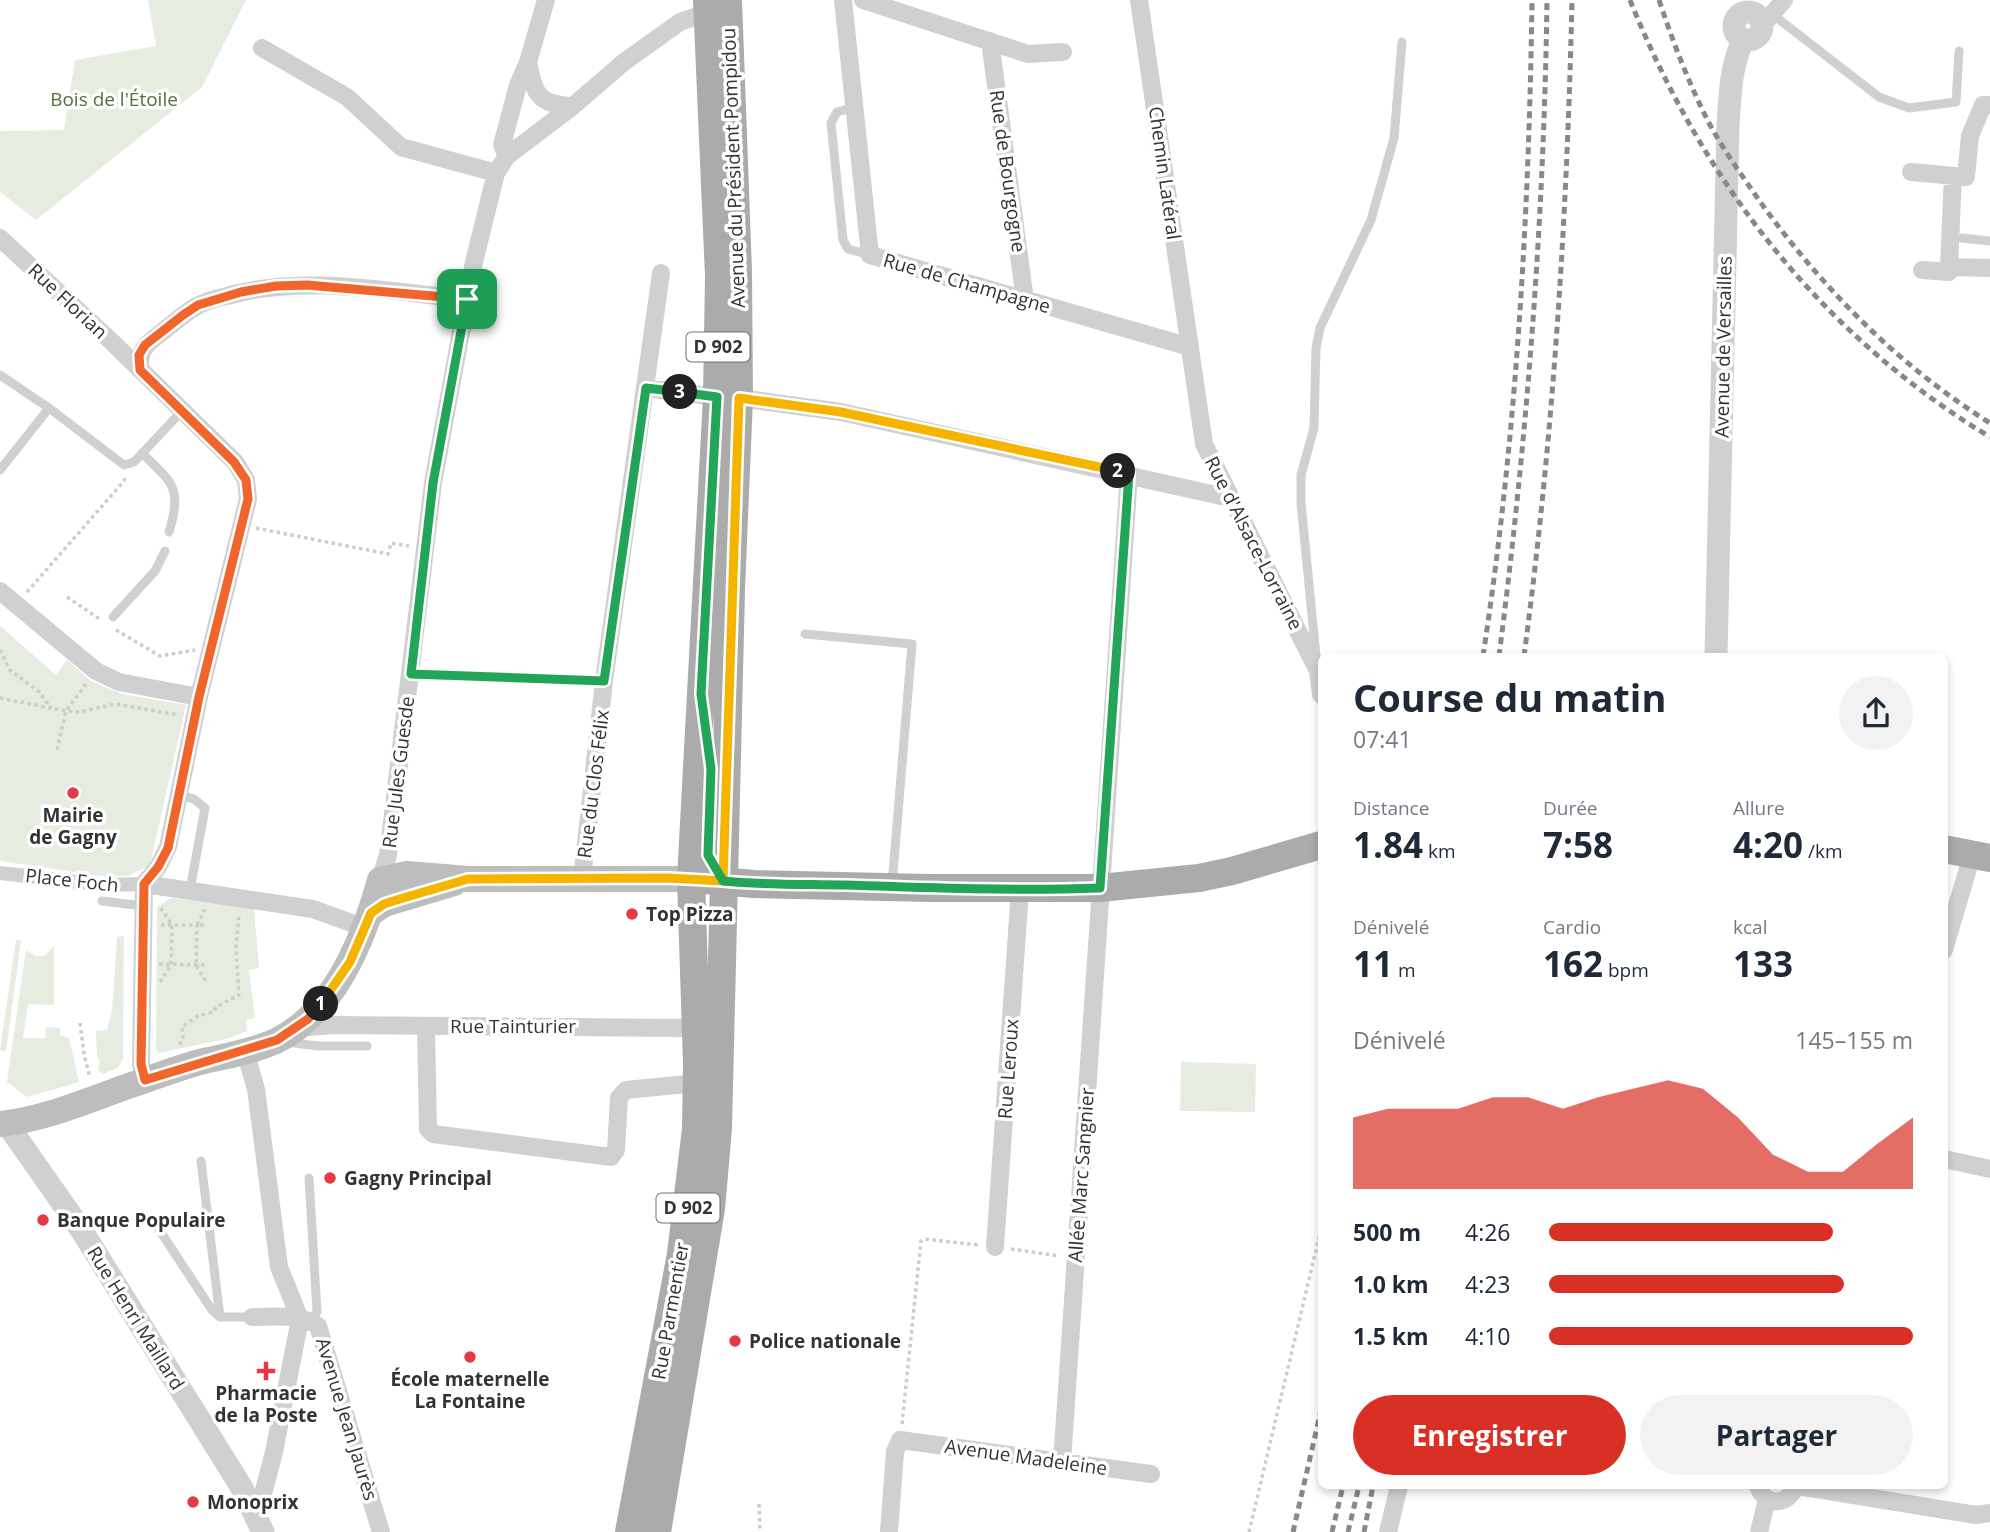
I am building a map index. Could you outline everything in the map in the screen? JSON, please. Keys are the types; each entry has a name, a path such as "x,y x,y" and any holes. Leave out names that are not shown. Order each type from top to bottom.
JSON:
{"main road":[{"name":"Avenue du Président Pompidou","path":"691,879 701,694 738,271 718,4"},
{"name":"Avenue du Président Pompidou","path":"723,881 728,398"},
{"path":"701,694 711,769 708,855 723,881"},
{"path":"380,880 407,874 468,879 691,879 754,884 1020,890 1100,888 1199,878 1318,846"},
{"path":"1948,850 1981,857"},
{"path":"368,921 384,904 468,879"},
{"name":"Rue Parmentier","path":"657,1532 711,1209 716,1163 719,1064 711,1036 691,879"},
{"name":"Rue Jules Guesde","path":"287,1034 323,1002 350,962 368,921 380,880"},
{"name":"Rue Parmentier","path":"629,1532 681,1254 696,1129 697,1083 723,917 723,881"},
{"path":"723,917 754,884"},
{"path":"3,1124 41,1115 287,1034"}],"street":[{"path":"545,0 502,145 507,156 624,62 680,22 718,4"},
{"name":"Rue de Champagne","path":"843,0 870,255 1190,347"},
{"path":"863,0 1028,54 1063,52"},
{"name":"Chemin Latéral","path":"1139,0 1190,347"},
{"path":"1754,13 1784,0"},
{"name":"Avenue de Versailles","path":"1716,653 1728,126 1731,78 1736,55 1743,40 1734,29 1735,19 1754,13"},
{"name":"Rue de Bourgogne","path":"990,41 1026,300"},
{"path":"262,48 346,97 401,148 496,173"},
{"path":"528,62 534,90 543,101 572,106"},
{"path":"1911,172 1966,177 1970,136 1983,105 1990,105"},
{"name":"Rue Jules Guesde","path":"380,880 388,855 433,483 467,299 496,173 507,156"},
{"path":"1922,270 1949,272 1953,176"},
{"name":"Rue Florian","path":"0,238 112,342 145,345"},
{"path":"1949,267 1990,268"},
{"name":"Rue du Clos Félix","path":"582,879 604,681 662,273"},
{"path":"140,370 139,355 145,345 198,305 241,292 276,286 348,288 467,299"},
{"path":"112,342 234,462 246,480 248,499 199,697 168,848 158,867 144,884"},
{"name":"Rue d'Alsace-Lorraine","path":"1190,347 1204,444 1318,671"},
{"path":"646,388 841,412 1230,498"},
{"name":"Allée Marc Sangnier","path":"1062,1462 1129,474"},
{"path":"0,591 96,671 118,682 199,697"},
{"path":"1948,940 1981,857"},
{"name":"Place Foch","path":"0,873 104,885 144,884"},
{"path":"144,884 313,909 368,921"},
{"path":"144,884 150,904 141,1064 145,1080"},
{"name":"Rue Leroux","path":"995,1247 1020,890"},
{"name":"Rue Tainturier","path":"287,1034 333,1025 680,1028 709,1015"},
{"path":"426,1026 428,1129 433,1135 611,1157 616,1150 619,1098 626,1090 697,1083"},
{"name":"Avenue Jean Jaurès","path":"239,1052 256,1089 279,1267 305,1320 318,1326 381,1532"},
{"name":"Rue Henri Maillard","path":"3,1124 82,1231 242,1488 258,1527"},
{"path":"1948,1160 1990,1168"},
{"path":"252,1317 305,1320 258,1527"},
{"path":"889,1532 895,1452 901,1440"},
{"name":"Avenue Madeleine","path":"901,1440 1151,1474"},
{"path":"1388,1532 1398,1489"},
{"path":"1759,1532 1763,1493 1779,1502 1790,1496 1795,1489"},
{"path":"1816,1489 1976,1515 1990,1513"}],"lane":[{"path":"1754,13 1879,97 1909,108 1956,102 1959,51"},
{"path":"1318,671 1301,503 1301,475 1314,428 1316,348 1320,328 1371,220 1394,138 1402,42"},
{"path":"855,107 837,111 831,123 833,149 843,240 848,249 870,255"},
{"path":"1962,238 1990,241"},
{"path":"0,375 124,465 131,463 142,453 182,411"},
{"path":"0,470 49,408"},
{"path":"142,453 172,482 175,493 174,515 169,532"},
{"path":"113,617 155,571 165,551"},
{"path":"805,634 912,644 891,887"},
{"path":"411,674 604,681"},
{"path":"179,795 194,799 205,808 190,890"},
{"path":"103,901 150,904"},
{"path":"287,1034 318,1046 367,1046"},
{"path":"201,1161 220,1317"},
{"path":"305,1320 317,1312 309,1178"},
{"path":"158,1228 212,1310 220,1317 252,1317"}],"path":[{"path":"18,605 34,583 124,481 131,463"},
{"path":"242,525 388,554 391,543 425,549"},
{"path":"67,597 160,656 211,649"},
{"path":"0,650 10,670 39,692 52,709"},
{"path":"57,750 65,711 96,671"},
{"path":"0,698 65,711 79,712 116,704 195,718"},
{"path":"184,1067 179,1044 183,1037 183,1027 198,1016 214,1012 216,1007 239,995 236,947 241,898"},
{"path":"150,904 172,925 171,965 160,982"},
{"path":"207,983 196,965 197,925 208,905"},
{"path":"160,925 207,925"},
{"path":"171,965 207,964"},
{"path":"80,1023 84,1054 95,1097"},
{"path":"901,1440 921,1241 924,1239 1076,1258"},
{"path":"1250,1532 1318,1242"},
{"path":"759,1504 760,1532"}],"green space":[{"name":"Bois de l'Étoile","path":"148,0 246,0 202,87 36,220 0,192 0,131 64,130 75,60 156,46"},
{"path":"0,626 56,675 67,660 91,681 122,694 186,705 150,865 128,876 101,876 0,861"},
{"path":"171,898 254,908 259,968 249,970 255,1018 246,1020 247,1031 226,1039 158,1053 157,907"},
{"path":"124,936 123,1058 118,1068 103,1074 98,1070 100,1061 97,1056 96,1031 107,1030 112,1011 117,937"},
{"path":"16,940 21,941 6,1051 0,1050"},
{"path":"54,946 54,1005 28,1004 23,1038 45,1038 46,1027 60,1028 60,1035 69,1038 79,1082 27,1097 7,1082 26,950 35,956 44,956"},
{"path":"1181,1062 1256,1064 1255,1112 1180,1111"}],"railway":[{"path":"1483,653 1504,493 1519,329 1528,164 1532,0"},
{"path":"1499,653 1526,411 1538,247 1547,0"},
{"path":"1524,653 1543,493 1557,329 1572,0"},
{"path":"1630,0 1659,67 1693,131 1731,191 1774,248 1821,302 1873,351 1929,396 1990,437"},
{"path":"1659,0 1682,63 1709,123 1741,174 1785,235 1837,296 1894,351 1925,377 1990,423"},
{"path":"1293,1532 1318,1423"},
{"path":"1332,1532 1342,1489"},
{"path":"1348,1532 1358,1489"},
{"path":"1364,1532 1372,1489"}],"place":[{"name":"Mairie de Gagny","path":"73,793"},
{"name":"Top Pizza","path":"632,914"},
{"name":"Gagny Principal","path":"330,1178"},
{"name":"Banque Populaire","path":"43,1220"},
{"name":"Police nationale","path":"735,1341"},
{"name":"École maternelle La Fontaine","path":"470,1357"},
{"name":"Pharmacie de la Poste","path":"266,1371"},
{"name":"Monoprix","path":"193,1502"}],"route":[{"path":"467,299 307,285 276,286 241,292 198,305 145,345 139,355 140,370 234,462 246,480 248,499 199,697 168,848 158,867 144,884 141,1064 145,1080 267,1044 296,1028 323,1002 350,962 371,913 384,904 468,879 668,878 723,881 739,398 841,412 1129,474 1100,888 1020,890 723,881 708,855 711,769 701,694 717,397 646,388 604,681 411,674 433,483 467,299"}]}
